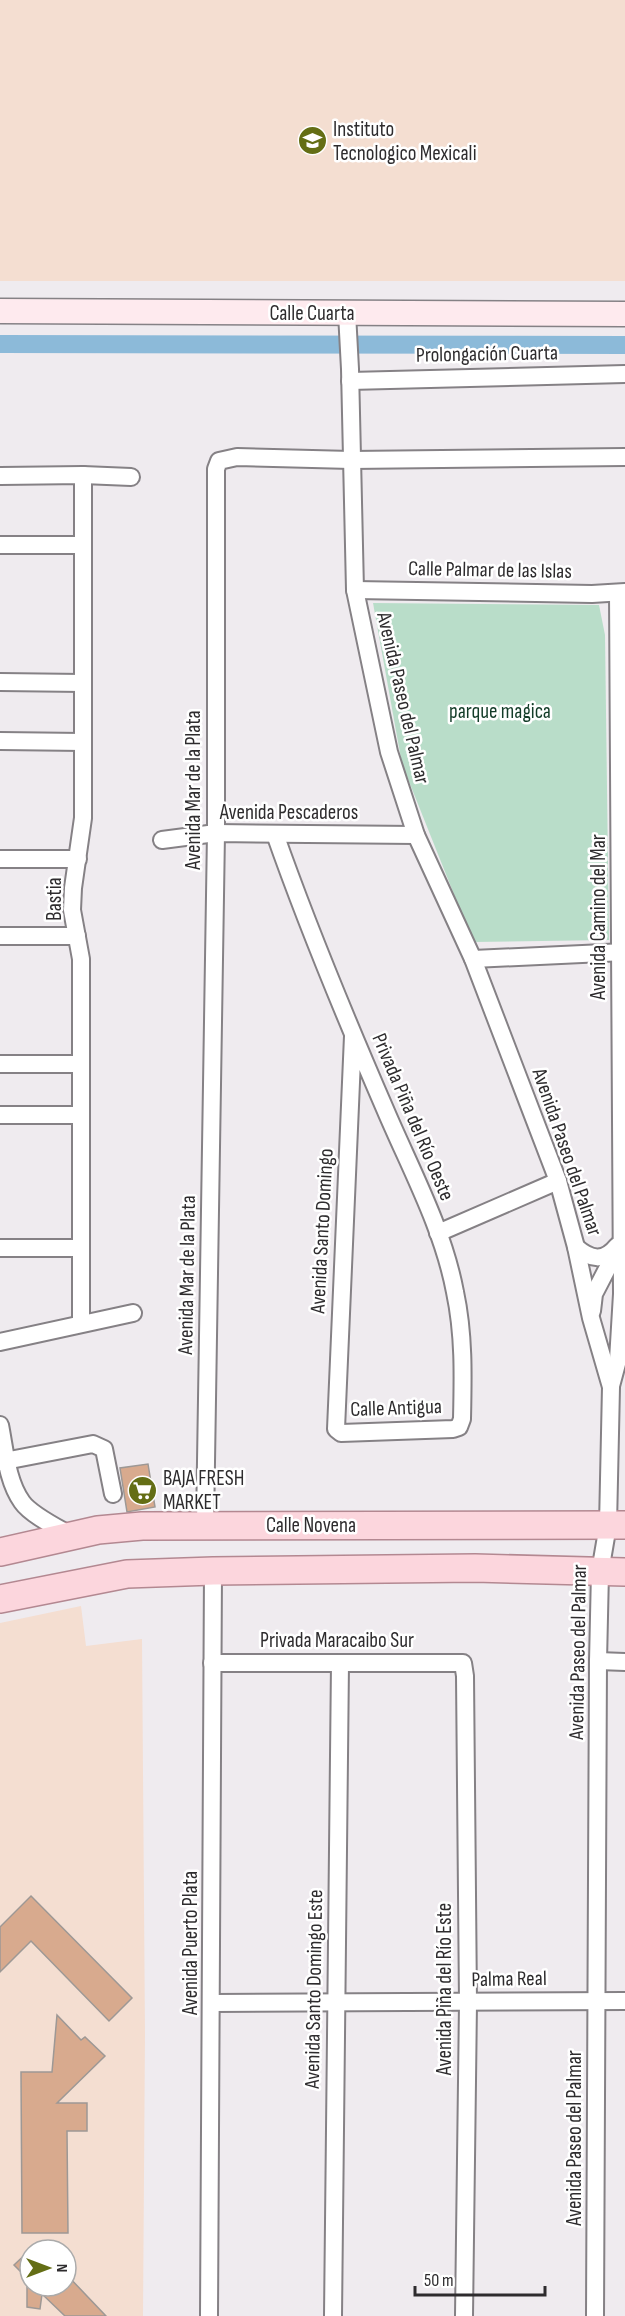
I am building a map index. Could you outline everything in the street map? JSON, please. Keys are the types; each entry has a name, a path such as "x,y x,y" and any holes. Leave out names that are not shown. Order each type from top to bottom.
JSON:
{"main road":[{"name":"Calle Novena","path":"0,1552 98,1530 142,1526 617,1525"},
{"path":"0,1599 127,1574 475,1569 613,1572"}],"street":[{"name":"Calle Cuarta","path":"0,311 347,321 625,314"},
{"name":"Avenida Paseo del Palmar","path":"347,321 355,590 389,752 416,835 473,959 558,1181 610,1387 617,1525 613,1572 598,1661 595,2316"},
{"name":"Prolongación Cuarta","path":"350,375 625,374"},
{"name":"Avenida Mar de la Plata","path":"205,1525 216,833 216,469 219,461 237,457 351,460 625,457"},
{"name":"Bastia","path":"81,1323 81,959 72,910 83,818 83,475"},
{"path":"0,476 131,477"},
{"path":"0,545 83,545"},
{"name":"Calle Palmar de las Islas","path":"355,590 622,593"},
{"name":"Avenida Camino del Mar","path":"610,1387 618,1360 621,1294 622,593"},
{"path":"0,682 83,683"},
{"path":"0,741 83,742"},
{"name":"Avenida Pescaderos","path":"162,840 216,833 416,835"},
{"name":"Privada Piña del Río Oeste","path":"275,834 300,904 353,1036 438,1233 455,1291 464,1348 462,1419 459,1427"},
{"path":"0,859 78,859"},
{"path":"0,936 77,936"},
{"path":"473,959 623,952"},
{"name":"Avenida Santo Domingo","path":"336,1429 353,1036"},
{"path":"0,1064 80,1064"},
{"path":"0,1115 80,1115"},
{"path":"438,1233 558,1181"},
{"path":"576,1247 586,1256 599,1259 611,1253 621,1240"},
{"name":"Avenida Camino del Mar","path":"591,1318 594,1294 621,1240"},
{"path":"0,1248 80,1248"},
{"path":"0,1342 133,1313"},
{"path":"0,1425 4,1461 22,1503 72,1536"},
{"name":"Calle Antigua","path":"336,1429 341,1432 459,1427"},
{"path":"4,1461 93,1444 104,1449 113,1494"},
{"name":"Avenida Puerto Plata","path":"209,2316 213,2002 213,1571"},
{"path":"598,1661 625,1662"},
{"name":"Privada Maracaibo Sur","path":"212,1663 463,1663"},
{"name":"Avenida Santo Domingo Este","path":"333,2316 340,1663"},
{"name":"Avenida Piña del Río Este","path":"463,1663 465,1676 468,2002 464,2316"},
{"name":"Palma Real","path":"213,2002 625,2001"}],"shaded area":[{"name":"Instituto Tecnologico Mexicali","path":"0,0 625,0 625,281 0,281"},
{"path":"81,1606 86,1646 142,1639 145,2034 143,2316 0,2316 0,1623"}],"green space":[{"name":"parque magica","path":"373,603 599,605 605,635 609,940 473,942 402,764"}],"building":[{"name":"BAJA FRESH MARKET","path":"148,1464 155,1507 127,1512 120,1468"},
{"path":"31,1896 132,1998 109,2021 31,1941 0,1972 0,1927"},
{"path":"57,2015 81,2040 85,2037 105,2056 57,2103 87,2103 87,2131 67,2131 68,2233 22,2233 21,2072 52,2072"},
{"path":"78,2287 106,2316 65,2316 46,2298 78,2298"},
{"path":"27,2298 41,2298 40,2309 27,2307"}],"waterway":[{"path":"0,344 625,345"}],"place":[{"name":"Instituto Tecnologico Mexicali","path":"312,141"},
{"name":"BAJA FRESH MARKET","path":"142,1490"}]}
